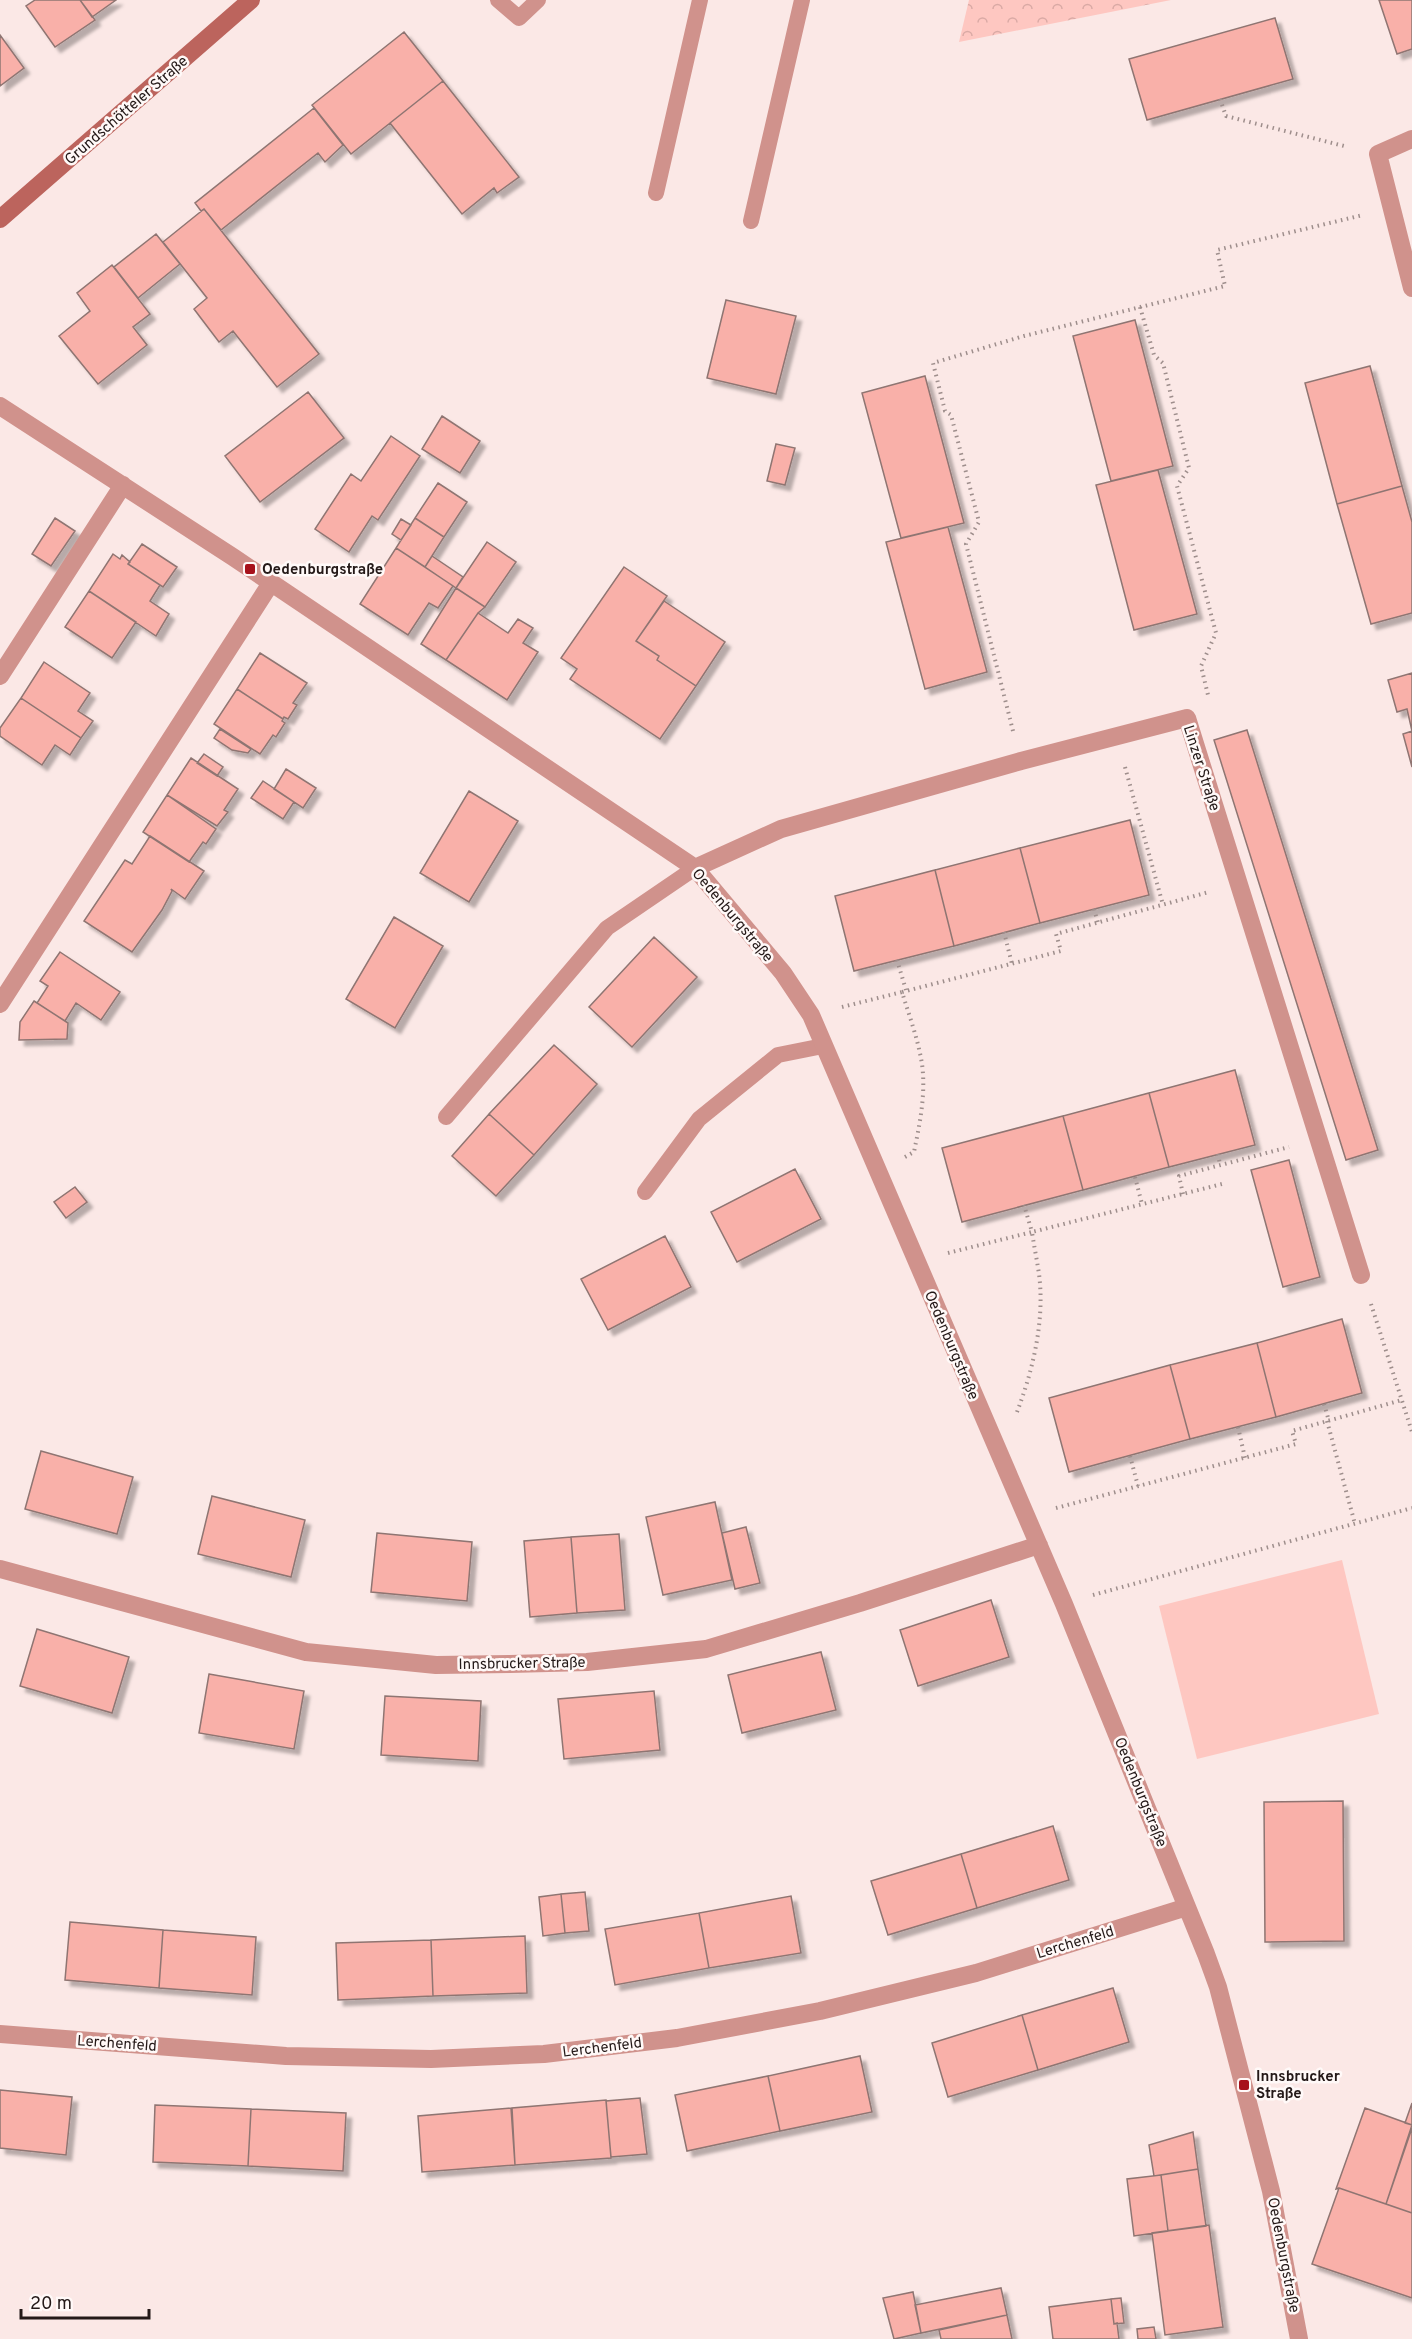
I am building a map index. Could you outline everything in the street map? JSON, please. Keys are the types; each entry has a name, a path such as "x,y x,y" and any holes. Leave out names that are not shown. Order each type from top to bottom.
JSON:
{"main road":[{"name":"Grundschötteler Straße","path":"0,219 251,0"}],"street":[{"path":"1412,139 1377,154 1412,288"},
{"name":"Oedenburgstraße","path":"0,406 271,583 695,868 783,974 811,1015 1064,1604 1218,1986 1272,2191 1299,2339"},
{"path":"0,676 123,485"},
{"path":"0,1004 271,583"},
{"name":"Linzer Straße","path":"695,868 781,829 1021,760 1187,718 1361,1275"},
{"name":"Innsbrucker Straße","path":"0,1569 306,1652 436,1665 510,1664 587,1662 706,1649 860,1603 1039,1545"},
{"name":"Lerchenfeld","path":"0,2034 286,2056 431,2059 544,2054 677,2038 820,2011 976,1973 1187,1907"}],"lane":[{"path":"498,0 519,18 538,0"},
{"path":"656,193 700,0"},
{"path":"751,221 802,0"},
{"path":"446,1117 607,928 695,868"},
{"path":"645,1192 699,1119 778,1055 823,1046"}],"path":[{"path":"1220,99 1226,116 1331,143"},
{"path":"1006,705 966,544 979,522 951,415 945,411 933,363 1225,286 1216,250 1361,216"},
{"path":"1140,307 1154,355 1163,363 1189,468 1177,486 1216,633 1201,666 1209,693 1187,718"},
{"path":"1117,736 1162,905"},
{"path":"811,1015 1061,951 1056,934 1239,884"},
{"path":"1094,909 1098,923"},
{"path":"1004,933 1012,964"},
{"path":"877,1171 914,1152 922,1114 922,1065 897,960"},
{"path":"1184,1194 1179,1176 1318,1139"},
{"path":"1218,1154 1220,1165"},
{"path":"1135,1177 1142,1204"},
{"path":"915,1261 1226,1183"},
{"path":"991,1435 1012,1423 1024,1394 1032,1362 1040,1304 1039,1276 1032,1233 1024,1205"},
{"path":"1361,1275 1412,1432"},
{"path":"1026,1516 1296,1444 1292,1431 1402,1400"},
{"path":"1324,1404 1355,1524"},
{"path":"1238,1427 1245,1458"},
{"path":"1130,1456 1138,1486"},
{"path":"1064,1604 1412,1508"}],"green space":[{"path":"969,0 1171,0 959,42"},
{"path":"1342,1560 1379,1714 1197,1759 1159,1606"}],"building":[{"path":"35,0 80,0 95,20 55,47 26,6"},
{"path":"80,0 116,0 92,17"},
{"path":"1379,0 1412,0 1412,49 1397,54"},
{"path":"1275,18 1293,79 1147,120 1129,59"},
{"path":"404,32 443,81 351,154 312,105"},
{"path":"0,35 24,68 0,86"},
{"path":"443,81 519,177 497,193 494,188 462,214 390,123"},
{"path":"314,108 343,145 325,162 318,153 221,230 204,209 201,211 195,203"},
{"path":"204,209 319,354 277,387 233,331 219,342 194,309 207,298 163,242"},
{"path":"156,234 180,264 138,298 114,267"},
{"path":"112,265 150,314 133,327 147,345 98,384 59,336 90,311 77,293"},
{"path":"726,300 796,316 776,394 707,378"},
{"path":"1135,320 1173,466 1111,481 1073,336"},
{"path":"1370,366 1402,486 1337,504 1305,383"},
{"path":"925,376 964,523 901,538 862,393"},
{"path":"308,392 344,438 260,502 225,456"},
{"path":"442,416 480,441 460,473 422,449"},
{"path":"391,436 420,456 378,520 372,516 349,552 315,529 351,474 361,481"},
{"path":"776,444 795,448 785,485 767,481"},
{"path":"1158,470 1197,614 1134,630 1096,485"},
{"path":"438,483 467,502 444,537 415,518"},
{"path":"1402,486 1412,522 1412,613 1371,624 1337,504"},
{"path":"55,518 75,531 51,566 32,554"},
{"path":"415,518 444,537 425,567 396,548"},
{"path":"401,519 411,525 401,540 392,534"},
{"path":"948,527 987,672 925,689 886,542"},
{"path":"487,542 516,562 485,607 456,588"},
{"path":"142,544 177,567 163,587 128,564"},
{"path":"396,548 453,586 438,608 429,603 408,635 360,604"},
{"path":"113,554 120,559 122,555 130,562 128,564 160,585 150,601 169,614 156,636 89,591"},
{"path":"432,556 463,577 456,588 425,567"},
{"path":"624,567 667,596 636,641 659,656 657,660 696,686 660,739 570,679 577,669 561,658"},
{"path":"456,588 485,607 478,613 446,660 421,644"},
{"path":"89,591 136,622 112,658 65,627"},
{"path":"664,601 725,642 696,686 657,660 659,656 636,641"},
{"path":"478,613 508,633 518,619 533,628 523,643 538,652 507,700 446,660"},
{"path":"260,653 307,683 293,703 297,705 288,719 284,717 283,719 237,689"},
{"path":"44,662 90,693 78,711 93,721 81,738 21,698"},
{"path":"1412,673 1412,731 1407,709 1397,712 1388,680"},
{"path":"237,689 283,719 285,723 276,737 273,735 260,754 214,724"},
{"path":"21,698 81,738 70,755 55,745 42,765 0,736 0,728"},
{"path":"220,729 251,749 248,753 232,750 214,738"},
{"path":"1247,730 1378,1150 1346,1160 1214,740"},
{"path":"1412,731 1412,767 1403,734"},
{"path":"204,754 223,767 217,776 197,763"},
{"path":"191,758 238,789 224,810 228,812 217,826 167,795"},
{"path":"286,769 316,788 303,808 274,789"},
{"path":"263,781 294,802 283,819 251,798"},
{"path":"469,791 518,821 469,902 420,873"},
{"path":"167,795 216,829 206,844 203,842 189,862 143,832"},
{"path":"1130,820 1149,895 1040,923 1020,848"},
{"path":"150,836 204,871 185,899 171,889 162,910 132,952 84,921 125,860 132,864"},
{"path":"1020,848 1040,923 954,946 935,870"},
{"path":"935,870 954,946 854,971 835,896"},
{"path":"394,917 443,946 395,1028 346,999"},
{"path":"654,937 697,977 632,1047 589,1007"},
{"path":"60,952 120,992 101,1020 76,1003 65,1021 37,1003 48,986 40,981"},
{"path":"34,1001 68,1023 67,1039 19,1040 20,1022"},
{"path":"554,1045 597,1084 534,1155 489,1114"},
{"path":"1235,1070 1255,1145 1169,1167 1149,1093"},
{"path":"1149,1093 1169,1167 1083,1190 1063,1116"},
{"path":"489,1114 534,1155 496,1196 452,1156"},
{"path":"1063,1116 1083,1190 962,1222 942,1148"},
{"path":"1289,1160 1320,1277 1283,1287 1251,1170"},
{"path":"795,1169 821,1219 737,1262 711,1212"},
{"path":"75,1187 87,1202 66,1218 54,1202"},
{"path":"665,1236 691,1287 608,1330 581,1279"},
{"path":"1342,1319 1362,1393 1276,1417 1257,1343"},
{"path":"1257,1343 1276,1417 1190,1439 1170,1365"},
{"path":"1170,1365 1190,1439 1069,1472 1049,1398"},
{"path":"41,1451 133,1477 117,1534 25,1509"},
{"path":"212,1496 305,1520 291,1577 198,1554"},
{"path":"715,1502 732,1580 663,1595 646,1517"},
{"path":"746,1527 760,1583 735,1589 722,1533"},
{"path":"377,1533 472,1542 467,1601 371,1592"},
{"path":"619,1534 625,1610 577,1613 571,1537"},
{"path":"571,1537 577,1613 530,1617 524,1541"},
{"path":"991,1600 1009,1657 918,1686 900,1630"},
{"path":"37,1629 129,1657 112,1713 20,1686"},
{"path":"821,1652 836,1710 742,1733 728,1675"},
{"path":"209,1674 304,1691 294,1749 199,1733"},
{"path":"654,1691 660,1750 564,1759 558,1699"},
{"path":"385,1696 481,1701 478,1761 381,1755"},
{"path":"1343,1801 1344,1941 1265,1942 1264,1802"},
{"path":"1053,1826 1069,1880 977,1908 961,1854"},
{"path":"961,1854 977,1908 888,1935 871,1881"},
{"path":"585,1892 589,1931 565,1933 561,1894"},
{"path":"561,1894 565,1933 543,1936 539,1897"},
{"path":"791,1896 801,1953 709,1968 699,1913"},
{"path":"699,1913 709,1968 615,1985 605,1929"},
{"path":"70,1922 163,1930 159,1988 65,1980"},
{"path":"163,1930 256,1937 252,1995 159,1988"},
{"path":"525,1936 527,1993 433,1996 431,1940"},
{"path":"431,1940 433,1996 338,2000 336,1943"},
{"path":"1113,1988 1129,2042 1038,2070 1022,2015"},
{"path":"1022,2015 1038,2070 948,2097 932,2043"},
{"path":"860,2056 872,2112 780,2131 768,2076"},
{"path":"768,2076 780,2131 687,2151 675,2095"},
{"path":"0,2090 72,2097 66,2155 0,2148"},
{"path":"640,2098 647,2154 611,2157 606,2101"},
{"path":"606,2100 611,2158 515,2165 512,2108"},
{"path":"1412,2103 1412,2125 1405,2123"},
{"path":"155,2105 251,2109 248,2166 153,2162"},
{"path":"511,2108 515,2165 422,2172 418,2116"},
{"path":"1365,2108 1412,2125 1386,2204 1339,2188 1336,2189"},
{"path":"251,2109 346,2113 343,2171 248,2166"},
{"path":"1412,2128 1412,2213 1386,2204"},
{"path":"1193,2132 1198,2169 1154,2176 1149,2145"},
{"path":"1198,2169 1206,2226 1168,2231 1161,2175"},
{"path":"1161,2175 1168,2231 1134,2236 1127,2179"},
{"path":"1339,2188 1412,2213 1412,2298 1312,2264"},
{"path":"1209,2225 1223,2327 1165,2335 1152,2233"},
{"path":"1001,2288 1007,2315 921,2333 915,2305"},
{"path":"913,2292 921,2333 894,2339 883,2298"},
{"path":"1121,2298 1124,2323 1114,2324 1111,2299"},
{"path":"1111,2299 1114,2324 1117,2323 1119,2339 1053,2339 1049,2307"},
{"path":"1007,2315 1012,2339 941,2339 939,2330"},
{"path":"1154,2327 1156,2339 1138,2339 1137,2329"}],"place":[{"name":"Oedenburgstraße","path":"250,569"},
{"name":"Innsbrucker Straße","path":"1244,2085"}]}
